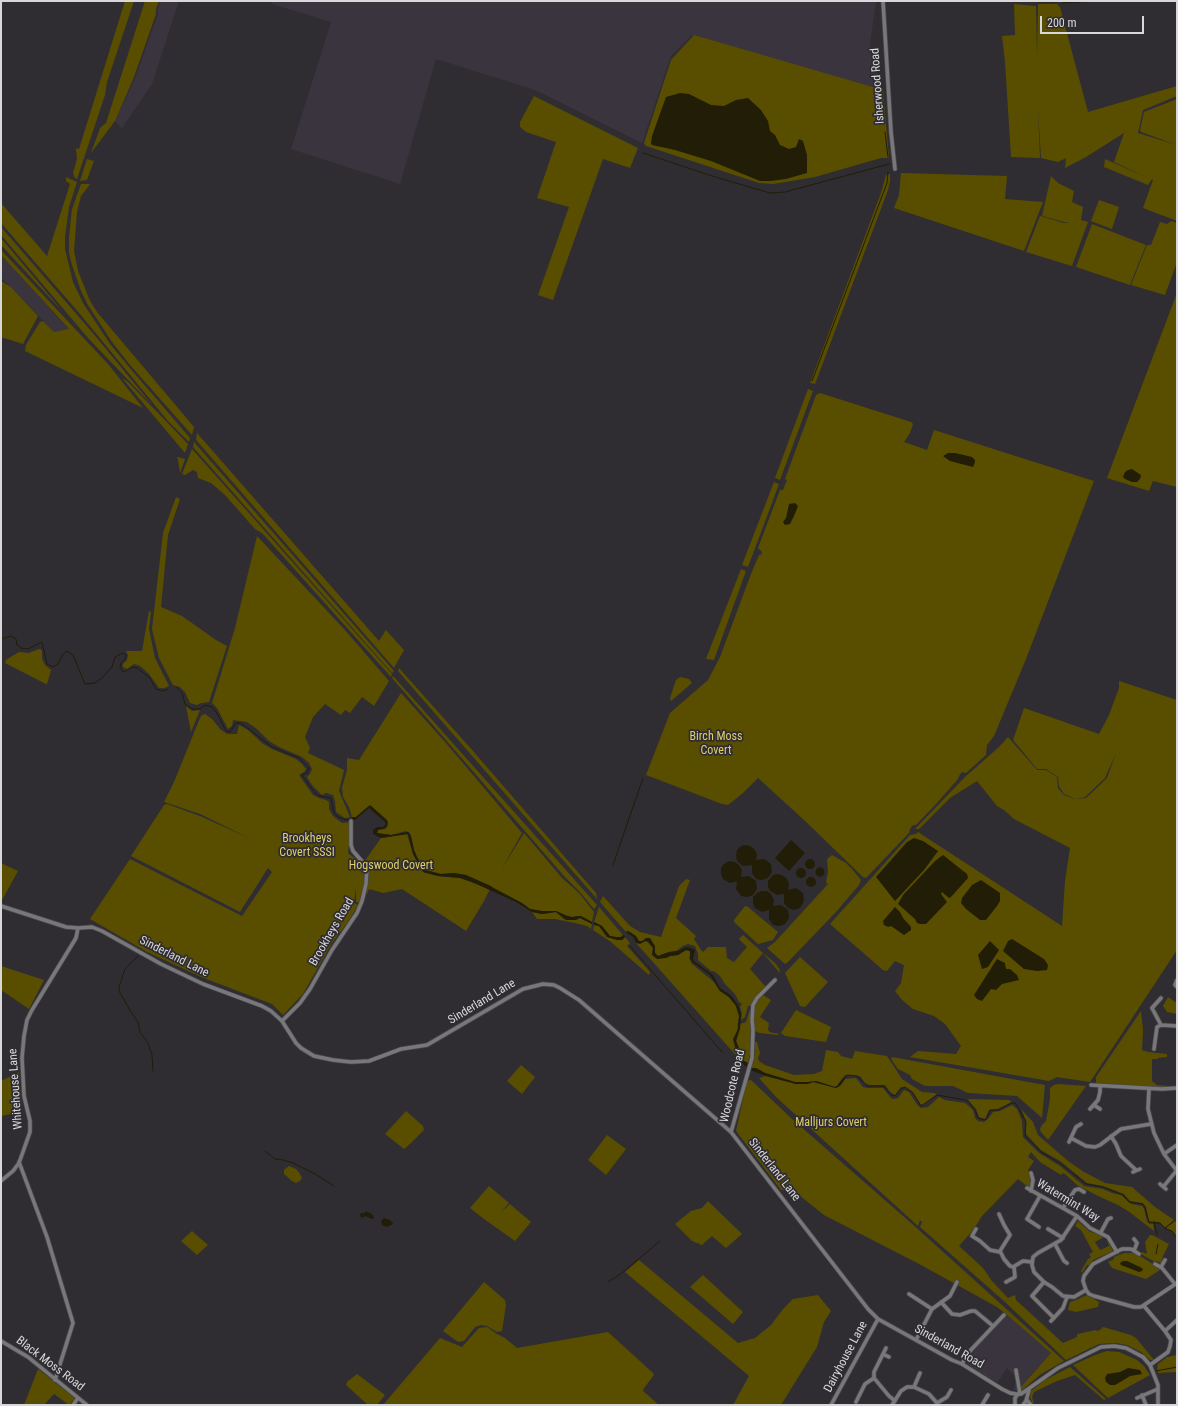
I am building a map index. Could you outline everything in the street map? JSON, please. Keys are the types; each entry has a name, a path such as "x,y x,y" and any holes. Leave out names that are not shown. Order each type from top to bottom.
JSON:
{"street":[{"name":"Isherwood Road","path":"883,1 895,169"},
{"name":"Brookheys Road","path":"282,1021 300,1003 310,989 332,950 357,913 362,901 366,884 367,867 353,850 351,845 351,821"},
{"name":"Sinderland Lane","path":"1,906 62,926 92,928 102,931 161,964 203,984 262,1006 271,1011 282,1021 296,1043 311,1054 342,1062 369,1061 401,1049 432,1044 523,989 537,985 554,985 579,1000 731,1132 859,1297 878,1319"},
{"name":"Whitehouse Lane","path":"1,1181 13,1171 19,1162 30,1132 30,1121 24,1096 22,1058 26,1025 32,1010 76,938 78,928"},
{"name":"Woodcote Road","path":"731,1132 751,1061 753,1005 757,998 775,980"},
{"path":"1177,980 1175,984 1177,987"},
{"path":"1161,998 1150,1008 1161,1025"},
{"path":"1154,1048 1156,1028 1161,1025 1177,1026"},
{"path":"1091,1085 1149,1089 1177,1088"},
{"path":"1090,1109 1094,1105 1099,1095 1100,1086"},
{"path":"1149,1089 1148,1109 1156,1140 1164,1154 1177,1171 1165,1188 1160,1184"},
{"path":"1094,1105 1100,1109"},
{"path":"1069,1142 1074,1129 1079,1125 1073,1122"},
{"path":"1071,1138 1086,1146 1092,1147 1100,1145 1117,1131 1124,1128 1151,1124"},
{"path":"1111,1136 1121,1156 1137,1170"},
{"path":"1164,1154 1177,1145"},
{"path":"19,1162 47,1236 73,1323 55,1380"},
{"path":"1031,1173 1033,1178 1031,1191"},
{"path":"1033,1178 1038,1176"},
{"name":"Watermint Way","path":"1027,1188 1076,1216 1090,1228 1109,1237 1117,1252"},
{"path":"1063,1208 1076,1189 1084,1192"},
{"path":"1039,1227 1027,1218 1040,1196"},
{"path":"999,1214 1010,1235 1000,1252"},
{"path":"1076,1216 1063,1238 1038,1253 1033,1257 1032,1262 1034,1272 1044,1282 1063,1296 1074,1297 1086,1290"},
{"path":"1100,1232 1108,1219 1111,1218"},
{"path":"976,1229 972,1236 990,1250 1000,1252"},
{"path":"1048,1229 1063,1238"},
{"path":"1134,1239 1137,1243 1134,1250"},
{"path":"1055,1244 1064,1261 1067,1263"},
{"path":"1139,1254 1134,1250 1124,1249 1096,1262 1089,1267 1083,1278 1086,1290 1089,1294 1094,1296 1134,1307 1144,1306 1176,1284 1161,1267 1155,1264"},
{"path":"1000,1252 1010,1266 1014,1267"},
{"path":"1161,1267 1165,1260"},
{"path":"1014,1267 1023,1261 1032,1262"},
{"path":"1006,1282 1015,1277 1014,1267"},
{"path":"916,1340 932,1309 953,1292 957,1282"},
{"path":"1044,1282 1032,1296 1052,1320 1064,1307 1067,1297"},
{"path":"909,1293 932,1309"},
{"path":"941,1302 952,1314 960,1315 971,1311 978,1312 993,1326"},
{"path":"1144,1306 1165,1331 1170,1340 1169,1349 1165,1355 1150,1364"},
{"path":"962,1364 968,1353 1004,1315"},
{"name":"Sinderland Road","path":"878,1319 962,1364 998,1387 1010,1393 1020,1394"},
{"name":"Dairyhouse Lane","path":"831,1405 878,1319"},
{"path":"1165,1331 1177,1320"},
{"name":"Black Moss Road","path":"1,1341 28,1357 87,1405"},
{"path":"1015,1402 1020,1394 1058,1368 1101,1347 1114,1346 1132,1350 1143,1357 1150,1364 1158,1389 1158,1405"},
{"path":"886,1348 874,1372 874,1378 889,1396 895,1400"},
{"path":"883,1354 889,1357"},
{"path":"1016,1370 1020,1394"},
{"path":"914,1387 920,1373"},
{"path":"856,1402 865,1384 874,1378"},
{"path":"892,1405 901,1391 907,1387 914,1387 929,1394 937,1404 947,1397 951,1390"},
{"path":"1023,1405 1027,1399 1027,1392 1031,1387"},
{"path":"1137,1398 1158,1389"},
{"name":"Sinderland Road","path":"1010,1393 1018,1405"},
{"path":"1020,1394 1025,1396 1031,1405"},
{"path":"982,1405 988,1395"},
{"path":"1142,1395 1146,1405"},
{"path":"73,1405 78,1398"}],"shaded area":[{"path":"160,1 179,1 152,84 122,128 115,121 135,78 158,14"},
{"path":"272,1 876,1 870,44 877,74 872,88 692,35 671,56 642,143 535,90 436,59 400,184 291,149 331,22 272,4"},
{"path":"680,93 689,94 711,105 724,106 736,100 748,98 761,110 768,121 770,131 775,135 780,145 789,149 796,147 799,139 803,141 807,155 807,173 786,179 760,181 711,161 652,145 652,136 666,97"},
{"path":"1,255 69,330 54,332 1,278"},
{"path":"948,453 972,457 975,460 973,467 950,461 943,456"},
{"path":"1132,469 1141,475 1137,482 1132,482 1123,477 1125,472"},
{"path":"795,503 798,506 794,516 790,524 785,525 783,522 786,518 789,504"},
{"path":"370,805 387,820 388,823 386,828 378,830 377,833 391,835 408,832 411,836 417,857 424,869 441,874 454,873 466,875 491,886 530,909 556,911 571,917 581,916 592,922 592,924 580,918 576,920 566,920 556,912 542,914 532,912 516,902 472,882 460,878 438,876 423,872 413,854 408,834 381,838 373,834 373,830 377,827 383,827 386,824 369,808 355,820 352,819 352,817 356,817"},
{"path":"914,838 923,841 938,851 924,870 895,901 876,877 907,842"},
{"path":"791,840 805,853 789,871 775,858"},
{"path":"744,845 750,846 754,849 757,854 756,860 764,859 771,864 772,872 768,878 762,880 756,879 752,873 752,865 743,866 737,861 737,850"},
{"path":"943,855 967,874 968,878 951,897 949,898 942,892 941,894 947,902 926,924 917,923 915,919 898,904 903,895 935,861"},
{"path":"810,859 815,864 810,869 805,864"},
{"path":"729,861 735,862 739,865 742,870 741,877 749,876 756,881 757,889 753,895 747,897 741,896 736,889 737,881 730,883 723,879 721,868"},
{"path":"820,867 825,872 820,877 815,872"},
{"path":"801,868 806,873 801,878 796,873"},
{"path":"776,874 782,875 786,878 789,883 788,890 796,888 803,893 804,901 800,908 794,910 788,908 784,903 784,894 777,895 770,891 768,881"},
{"path":"811,877 816,882 811,887 806,882"},
{"path":"981,880 1000,893 1000,901 986,920 980,920 961,903 962,898 972,885"},
{"path":"761,891 767,891 771,894 774,900 773,906 781,905 788,910 789,918 785,924 779,926 773,925 769,919 769,910 762,912 755,908 753,897"},
{"path":"895,907 911,927 911,930 904,935 891,926 888,927 884,925 883,921"},
{"path":"594,922 602,926 610,936 621,937 623,935 625,937 622,940 617,940 607,937 599,926 594,925"},
{"path":"628,931 636,936 639,941 650,938 655,946 655,953 658,956 669,952 678,951 686,947 695,950 694,961 713,975 720,988 732,996 739,1007 741,1015 740,1029 736,1041 744,1061 748,1063 746,1067 741,1061 733,1039 738,1029 739,1016 736,1006 728,996 720,991 710,975 692,962 690,958 690,951 686,950 678,955 657,959 652,955 653,948 648,942 645,941 640,944 636,943 633,937 626,932"},
{"path":"1012,939 1044,959 1048,965 1047,970 1037,971 1024,969 1003,951 1008,941"},
{"path":"990,941 999,950 988,967 982,969 978,955"},
{"path":"997,959 1005,963 1006,969 1010,969 1017,975 1019,980 1002,984 996,990 991,989 982,1001 977,999 974,995"},
{"path":"751,1068 756,1068 765,1073 795,1082 816,1081 835,1087 843,1078 845,1079 840,1086 836,1088 814,1082 807,1084 796,1084 766,1076 750,1070"},
{"path":"365,1211 372,1214 374,1218 372,1219 365,1216 362,1218 360,1216 361,1213 365,1213"},
{"path":"384,1218 390,1220 393,1224 387,1227 382,1225 381,1221"},
{"path":"1127,1261 1143,1269 1139,1272 1121,1265 1120,1263"},
{"path":"1006,1314 1051,1353 1018,1390 1013,1390 1016,1381 1015,1377 1007,1368 997,1383 971,1367 965,1360"},
{"path":"1128,1368 1140,1370 1142,1374 1130,1376 1115,1385 1110,1385 1106,1382 1105,1378 1107,1374 1120,1372"}],"green space":[{"path":"125,1 134,1 77,179 73,173 77,159 76,148 79,149"},
{"path":"145,1 159,1 156,14 134,77 115,121 91,153 100,128 106,123"},
{"path":"1014,4 1036,6 1037,57 1038,4 1057,4 1060,7 1088,112 1177,86 1177,96 1143,110 1138,133 1177,145 1177,221 1143,208 1153,180 1152,179 1148,185 1104,167 1105,159 1146,177 1114,162 1124,133 1086,157 1065,168 1066,158 1058,162 1041,158 1038,109 1040,158 1011,157 1002,36 1015,35"},
{"path":"694,35 883,90 889,158 881,158 815,177 773,184 759,183 646,146 644,143 671,60"},
{"path":"534,96 638,148 630,168 603,159 553,300 538,295 569,207 537,198 556,142 526,132 520,127 520,122"},
{"path":"1177,99 1177,145 1141,132 1140,130 1144,112"},
{"path":"87,159 94,161 87,180 80,181"},
{"path":"901,173 1007,176 1005,199 1043,202 1024,251 894,208 899,195"},
{"path":"890,174 888,190 815,384 810,383 881,193 886,175"},
{"path":"1051,176 1058,183 1074,191 1072,202 1083,207 1081,220 1088,222 1072,266 1026,252 1040,216 1064,223 1070,222 1064,222 1042,216"},
{"path":"66,177 77,182 69,207 65,237 65,249 73,282 83,303 110,344 190,438 189,442 168,421 80,314 1,223 1,203 47,256 70,184 66,181"},
{"path":"81,184 90,184 81,196 77,212 74,251 78,271 90,301 97,312 194,427 192,435 130,365 112,342 88,305 81,291 69,253 69,237 72,209"},
{"path":"1099,200 1119,207 1112,229 1091,221"},
{"path":"1171,221 1177,223 1177,262 1165,295 1131,285 1147,245 1151,245 1160,222 1167,224"},
{"path":"1092,224 1146,245 1130,285 1076,267"},
{"path":"1,227 92,332 153,406 88,338 1,235"},
{"path":"1,238 64,313 1,245"},
{"path":"1,250 108,364 143,408 25,351 26,345 40,322 43,321 54,332 69,329 1,255"},
{"path":"1,281 11,287 38,316 23,344 1,337"},
{"path":"1177,293 1177,487 1153,481 1149,491 1107,478"},
{"path":"122,378 129,383 188,444 185,453"},
{"path":"808,389 813,391 780,480 775,478"},
{"name":"Birch Moss Covert","path":"820,393 911,422 913,424 910,433 904,442 927,450 934,430 1094,481 1026,659 994,736 987,745 986,755 966,773 962,772 958,779 936,804 916,825 913,825 909,833 866,878 863,877 758,778 728,805 646,775 670,713 708,680 720,657 751,574 759,555 761,555 762,552 758,548 780,490 783,490 787,480 785,479 816,395"},
{"path":"197,433 379,641 386,630 404,650 394,668 197,441"},
{"path":"194,442 394,671 392,673 193,447"},
{"path":"192,449 392,674 391,677 263,534 255,529 225,495 211,483 198,478 197,472 193,470 185,475 182,474"},
{"path":"177,457 185,459 180,473 178,460"},
{"path":"774,482 779,484 748,567 742,565"},
{"path":"176,497 180,499 168,535 161,607 182,616 227,646 209,702 197,705 190,703 185,692 180,687 173,685 159,658 152,629 163,533"},
{"path":"257,536 344,629 389,681 374,706 362,697 350,713 345,710 341,715 325,704 313,717 305,737 310,748 308,753 344,770 339,791 350,817 345,818 336,812 333,795 326,793 322,795 312,785 307,777 312,769 309,763 302,757 269,741 257,729 247,722 233,720 232,726 228,729 217,708 212,703 235,628"},
{"path":"741,569 746,571 714,660 706,659"},
{"path":"149,611 151,612 149,629 155,658 169,686 164,688 159,688 149,674 140,666 134,664 127,669 123,667 128,655 126,651 142,651"},
{"path":"39,649 42,650 42,659 45,665 51,670 47,684 5,663 6,660 19,652 29,653"},
{"path":"399,668 596,893 597,899 398,671"},
{"path":"393,676 597,905 594,909 392,678"},
{"path":"680,677 689,679 692,683 671,701 670,698 676,680"},
{"path":"1119,681 1177,700 1177,950 1090,1082 1057,1077 1049,1081 910,1057 918,1051 956,1054 961,1046 945,1024 934,1016 913,1009 902,1000 895,991 901,983 904,965 895,961 887,971 883,970 830,924 910,835 918,832 1062,926 1065,881 1070,848 1014,819 997,806 977,781 950,798 919,829 915,829 965,777 1008,737 1037,770 1046,770 1057,777 1058,788 1064,795 1075,799 1064,794 1059,786 1058,777 1046,769 1037,769 1013,740 1024,708 1099,734 1109,715 1119,688","holes":["1116,753 1107,778 1086,798 1076,799 1085,797 1105,778"]},
{"path":"401,693 446,743 522,833 501,870 524,833 562,878 579,893 594,912 592,922 581,916 571,917 556,911 530,909 522,903 466,875 454,873 441,874 424,869 414,850 410,833 406,831 391,835 377,833 378,830 385,829 388,825 371,806 356,817 352,817 349,807 343,797 342,788 347,770 347,758 359,760"},
{"path":"186,706 192,711 200,710 191,732"},
{"path":"205,714 227,734 237,734 239,725 248,730 262,743 296,759 302,764 306,769 299,775 313,795 329,802 329,809 333,816 342,823 350,822 348,853 353,857 364,862 381,838 407,834 413,854 423,872 438,876 460,878 490,889 466,931 402,889 383,893 369,889 362,904 356,902 356,887 354,903 358,905 348,922 332,943 303,994 283,1015 272,1004 201,977 147,952 90,919 130,859 242,916 272,872 268,868 240,912 131,856 164,805 167,804 200,816 251,839 200,814 164,802 174,782 200,718"},
{"path":"832,855 846,863 852,869 861,880 859,885 836,912 785,964 767,948 775,942 828,884 826,882 828,872 827,859"},
{"path":"1,863 18,871 1,902"},
{"path":"686,879 690,880 676,918 696,936 694,939 703,952 708,947 726,947 727,958 734,962 747,947 739,939 743,935 763,953 750,969 766,987 752,1006 748,1006 745,1017 741,1020 742,1013 740,1007 742,1004 720,976 714,971 711,971 698,960 698,954 695,946 688,944 676,951 658,956 655,953 655,949 650,938 639,941 632,933 628,931 626,932 600,902 603,896 630,926 640,932 661,937 679,886"},
{"path":"745,906 778,932 773,940 758,944 734,922"},
{"path":"599,907 623,935 621,937 610,936 602,926 594,922"},
{"path":"532,912 542,914 556,912 564,919 571,920 580,918 592,924 591,929 587,926 555,919 537,919"},
{"path":"594,925 599,926 607,937 622,940 625,937 630,943 627,946 650,972 649,975 611,942 593,930"},
{"path":"645,941 648,942 653,948 652,955 666,958 678,955 686,950 689,951 691,953 689,958 692,964 714,982 720,991 731,999 736,1006 739,1016 735,1047 741,1061 636,943 642,943"},
{"path":"763,953 775,963 780,970 778,975 779,972"},
{"path":"800,957 828,982 805,1007 800,1006 785,973"},
{"path":"1,966 44,980 29,1009 1,990"},
{"path":"763,995 771,1000 760,1017 769,1023 768,1030 770,1032 779,1034 778,1035 759,1033 755,1031 753,1021 754,1007 758,999"},
{"path":"1168,997 1177,1003 1177,1014 1167,1012 1163,1006"},
{"path":"750,1009 752,1009 751,1041 748,1063 744,1061 736,1041 740,1024 746,1022"},
{"path":"796,1010 831,1027 826,1042 785,1036 781,1033"},
{"path":"1141,1011 1143,1030 1142,1050 1167,1054 1167,1057 1152,1059 1152,1081 1157,1085 1169,1087 1148,1088 1096,1083 1096,1077"},
{"path":"755,1042 757,1042 760,1053 758,1058 759,1061 765,1065 794,1075 814,1074 822,1071 826,1050 838,1052 841,1056 852,1059 855,1051 887,1056 902,1079 922,1092 937,1094 925,1104 921,1105 912,1091 905,1087 901,1087 895,1095 890,1092 885,1085 869,1085 865,1083 860,1076 845,1075 835,1087 816,1081 795,1082 765,1073 756,1068 751,1068 754,1059"},
{"path":"892,1057 1045,1085 1042,1118 1017,1096 968,1093 953,1086 925,1086 912,1079 910,1075 898,1069 891,1059"},
{"path":"521,1065 535,1077 522,1094 507,1081"},
{"path":"19,1072 22,1105 15,1107 17,1113 1,1116 1,1081"},
{"name":"Malljurs Covert","path":"766,1076 796,1084 807,1084 813,1082 836,1088 845,1079 856,1078 863,1087 883,1088 891,1098 894,1099 898,1098 904,1090 909,1092 921,1108 928,1107 939,1097 945,1100 965,1103 973,1110 975,1118 978,1121 984,1122 993,1112 1000,1111 1012,1105 1017,1109 1022,1121 1023,1137 1039,1153 1060,1166 1084,1186 1103,1189 1121,1195 1131,1204 1142,1206 1147,1221 1153,1223 1154,1231 1128,1211 1077,1185 1065,1174 1063,1173 1061,1175 1040,1162 1031,1152 1028,1157 1034,1161 1028,1170 1032,1179 1031,1186 1028,1187 1018,1179 982,1216 974,1229 959,1246 983,1268 992,1281 1008,1298 1015,1295 1016,1300 1063,1343 1077,1337 1077,1334 1097,1331 1103,1327 1131,1335 1136,1338 1154,1360 1150,1360 1141,1352 1127,1345 1115,1343 1099,1344 1066,1360 1005,1302 920,1227 922,1222 920,1220 918,1226 776,1097 759,1078"},
{"path":"751,1080 792,1119 910,1222 1064,1361 1041,1374 1022,1390 1020,1388 1051,1353 1006,1314 997,1307 921,1265 824,1215 794,1191 781,1190 736,1131 747,1081"},
{"path":"1058,1084 1086,1086 1048,1140 1040,1129 1046,1121 1050,1099 1050,1088"},
{"path":"968,1100 1009,1100 1012,1102 998,1109 989,1110 985,1119 979,1117 976,1109"},
{"path":"1021,1109 1033,1122 1038,1135 1068,1161 1084,1172 1105,1183 1132,1187 1155,1207 1174,1220 1165,1228 1159,1222 1149,1221 1146,1207 1142,1203 1130,1201 1124,1194 1103,1186 1087,1183 1060,1161 1041,1150 1026,1134 1026,1121"},
{"path":"406,1111 423,1126 424,1130 404,1149 385,1134"},
{"path":"607,1135 626,1149 606,1175 588,1160"},
{"path":"289,1166 296,1169 300,1174 302,1178 300,1181 296,1183 284,1174 284,1170"},
{"path":"489,1186 509,1203 501,1212 510,1204 531,1222 515,1241 470,1208"},
{"path":"708,1201 742,1234 726,1248 712,1236 702,1245 692,1241 675,1224 691,1211 702,1208"},
{"path":"1078,1221 1089,1231 1104,1237 1095,1242 1100,1250 1109,1246 1106,1239 1113,1251 1093,1260 1090,1265 1087,1265 1082,1273 1081,1271 1088,1259 1091,1257 1089,1254 1093,1252 1081,1230 1075,1226"},
{"path":"1175,1221 1177,1223 1177,1237 1172,1231 1166,1228"},
{"path":"192,1231 208,1245 197,1255 181,1241"},
{"path":"1150,1235 1169,1244 1161,1263 1155,1262 1141,1254 1142,1252 1147,1254 1145,1242"},
{"path":"1124,1253 1137,1254 1160,1270 1146,1279 1112,1268 1108,1262 1114,1259 1114,1257"},
{"path":"639,1260 738,1343 755,1338 771,1325 793,1299 818,1295 831,1311 824,1322 817,1347 781,1405 733,1405 749,1376 625,1272"},
{"path":"703,1275 743,1312 733,1324 690,1287"},
{"path":"484,1282 505,1300 506,1305 502,1331 497,1332 487,1326 481,1325 475,1327 464,1341 458,1342 443,1331"},
{"path":"1087,1295 1099,1302 1098,1307 1076,1312 1068,1310 1070,1302"},
{"path":"487,1327 505,1338 517,1348 608,1332 653,1373 654,1375 643,1391 659,1405 383,1405 440,1338 462,1347 479,1328"},
{"path":"1107,1351 1119,1352 1137,1360 1144,1366 1150,1375 1108,1398 1073,1365"},
{"path":"1177,1355 1177,1372 1158,1373 1158,1364 1167,1357"},
{"path":"1070,1367 1106,1399 1104,1400 1075,1375 1057,1381 1034,1392 1032,1397 1033,1404 1030,1397 1031,1391 1045,1380"},
{"path":"38,1369 75,1398 69,1405 54,1394 44,1405 24,1405"},
{"path":"357,1374 385,1395 377,1405 368,1405 346,1385 347,1382"}],"waterway":[{"path":"995,1 1054,2"},
{"path":"1062,3 1099,1"},
{"path":"885,132 888,157"},
{"path":"643,153 712,176 770,193 785,192 889,164"},
{"path":"812,381 887,183 888,172"},
{"path":"1,639 11,636 16,639 17,645 21,648 28,649 42,642 47,664 53,667 58,664 63,654 67,651 73,655 85,684 95,683 103,677 112,667 115,657 123,653 126,655 120,667 123,672 132,667 137,668 150,678 156,689 163,691 168,689"},
{"path":"176,687 182,693 185,704 192,709 200,709 205,705 212,707 217,713 226,731 230,732 236,723 241,723 272,747 299,758 309,768 307,773 302,775 315,793 319,796 331,798 334,813 338,817 346,820 353,819"},
{"path":"613,865 643,778"},
{"path":"630,946 722,1052"},
{"path":"138,956 125,969 119,991 138,1022 140,1032 148,1043 152,1055 153,1071"},
{"path":"844,1079 847,1075 857,1076 867,1086 884,1086 891,1095 895,1096 905,1087 913,1093 921,1106 937,1095 965,1100 968,1101 975,1110 978,1118 985,1120 990,1110 998,1110 1011,1103 1015,1103 1026,1122 1025,1136 1041,1152 1060,1163 1086,1184 1103,1187 1123,1195 1129,1202 1143,1204 1149,1223 1160,1223 1166,1229 1172,1231 1177,1238"},
{"path":"265,1151 275,1159 293,1163 334,1186"},
{"path":"1165,1228 1174,1221"},
{"path":"1154,1222 1157,1235"},
{"path":"608,1282 622,1273 660,1241"},
{"path":"1156,1254 1158,1244"},
{"path":"1156,1371 1177,1367"}],"park label":[{"name":"Brookheys Covert SSSI","path":"307,846"},
{"name":"Hogswood Covert","path":"391,866"}]}
